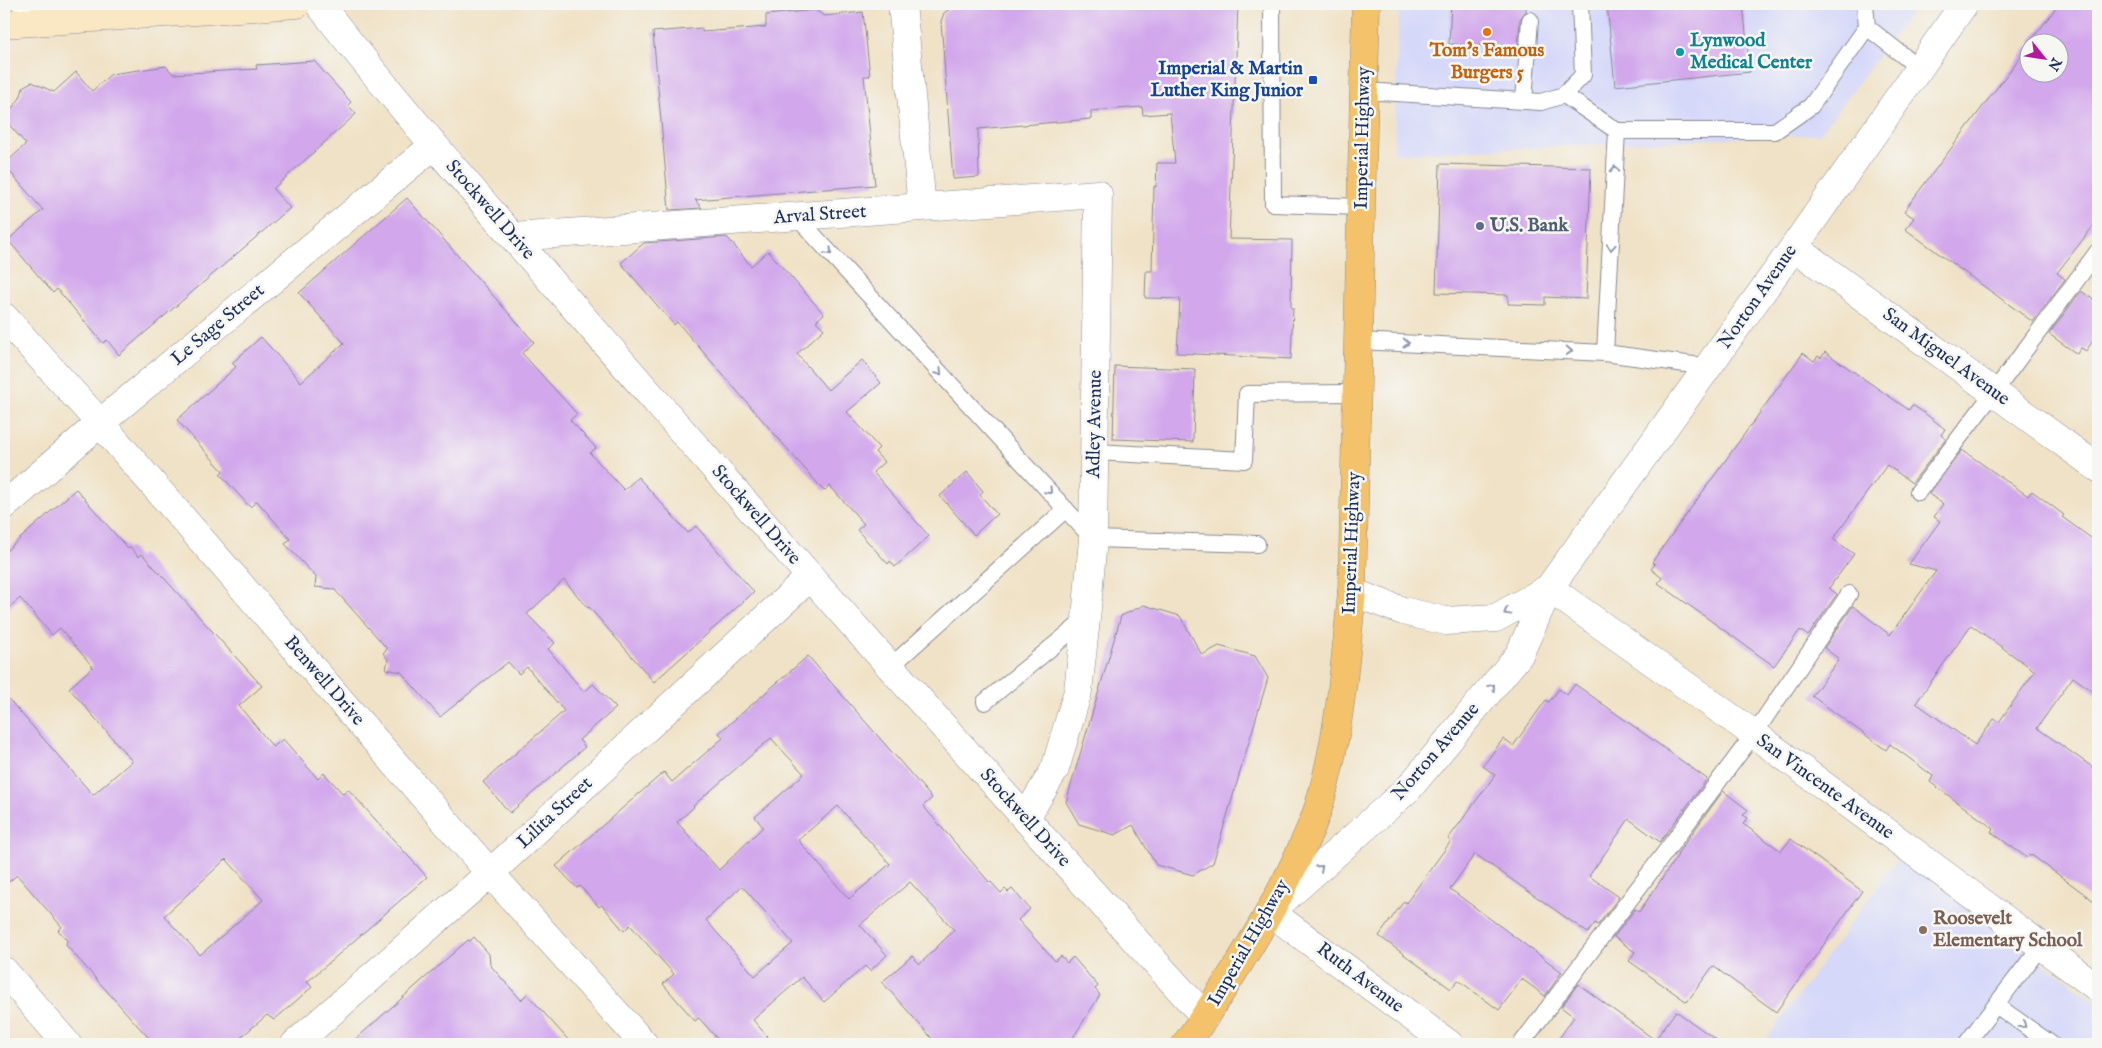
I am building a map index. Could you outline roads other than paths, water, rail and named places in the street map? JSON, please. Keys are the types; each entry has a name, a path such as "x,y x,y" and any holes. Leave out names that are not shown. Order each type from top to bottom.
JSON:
{"main road":[{"path":"20,16 297,4"},
{"name":"Imperial Highway","path":"1186,1044 1237,970 1270,912 1297,858 1319,804 1334,745 1341,701 1352,592 1366,4"}],"street":[{"name":"Stockwell Drive","path":"319,4 433,146 1025,820 1205,1017"},
{"path":"902,4 922,207"},
{"name":"Norton Avenue","path":"1270,912 1409,788 1519,655 1549,588 1794,247 1964,4"},
{"name":"Le Sage Street","path":"4,506 100,423 433,146"},
{"name":"Adley Avenue","path":"922,207 1098,194 1093,538 1078,691 1055,769 1025,820"},
{"name":"Arval Street","path":"514,237 922,207"},
{"name":"San Miguel Avenue","path":"1794,247 2098,468"},
{"name":"Benwell Drive","path":"4,317 100,423 490,873 644,1044"},
{"name":"Lilita Street","path":"295,1044 490,873 810,576"},
{"name":"Norton Avenue","path":"1352,592 1403,611 1446,621 1496,618 1549,588"},
{"name":"San Vincente Avenue","path":"1549,588 1754,734 2098,988"},
{"name":"Ruth Avenue","path":"1270,912 1449,1044"},
{"path":"4,970 67,1044"}],"lane":[{"path":"1272,4 1273,204 1361,207"},
{"path":"1364,91 1541,102 1564,95 1583,75 1580,4"},
{"path":"1564,95 1617,131 1775,131 1811,106 1866,27 1865,4"},
{"path":"1524,101 1530,20"},
{"path":"1866,27 1919,68"},
{"path":"1605,353 1617,131"},
{"path":"796,216 1093,538 1257,544"},
{"path":"1918,492 2098,251"},
{"path":"1358,341 1605,353 1708,367"},
{"path":"1094,452 1244,460 1247,394 1356,393"},
{"path":"890,667 1066,509"},
{"path":"1521,1044 1754,734 1849,594"},
{"path":"985,702 1086,619"},
{"path":"1966,1044 2041,946"},
{"path":"1996,1005 2051,1044"}],"place":[{"name":"Tom's Famous Burgers 5","path":"1487,32"},
{"name":"Lynwood Medical Center","path":"1680,52"},
{"name":"Imperial & Martin Luther King Junior","path":"1313,80"},
{"name":"U.S. Bank","path":"1480,226"},
{"name":"Roosevelt Elementary School","path":"1923,930"}]}
